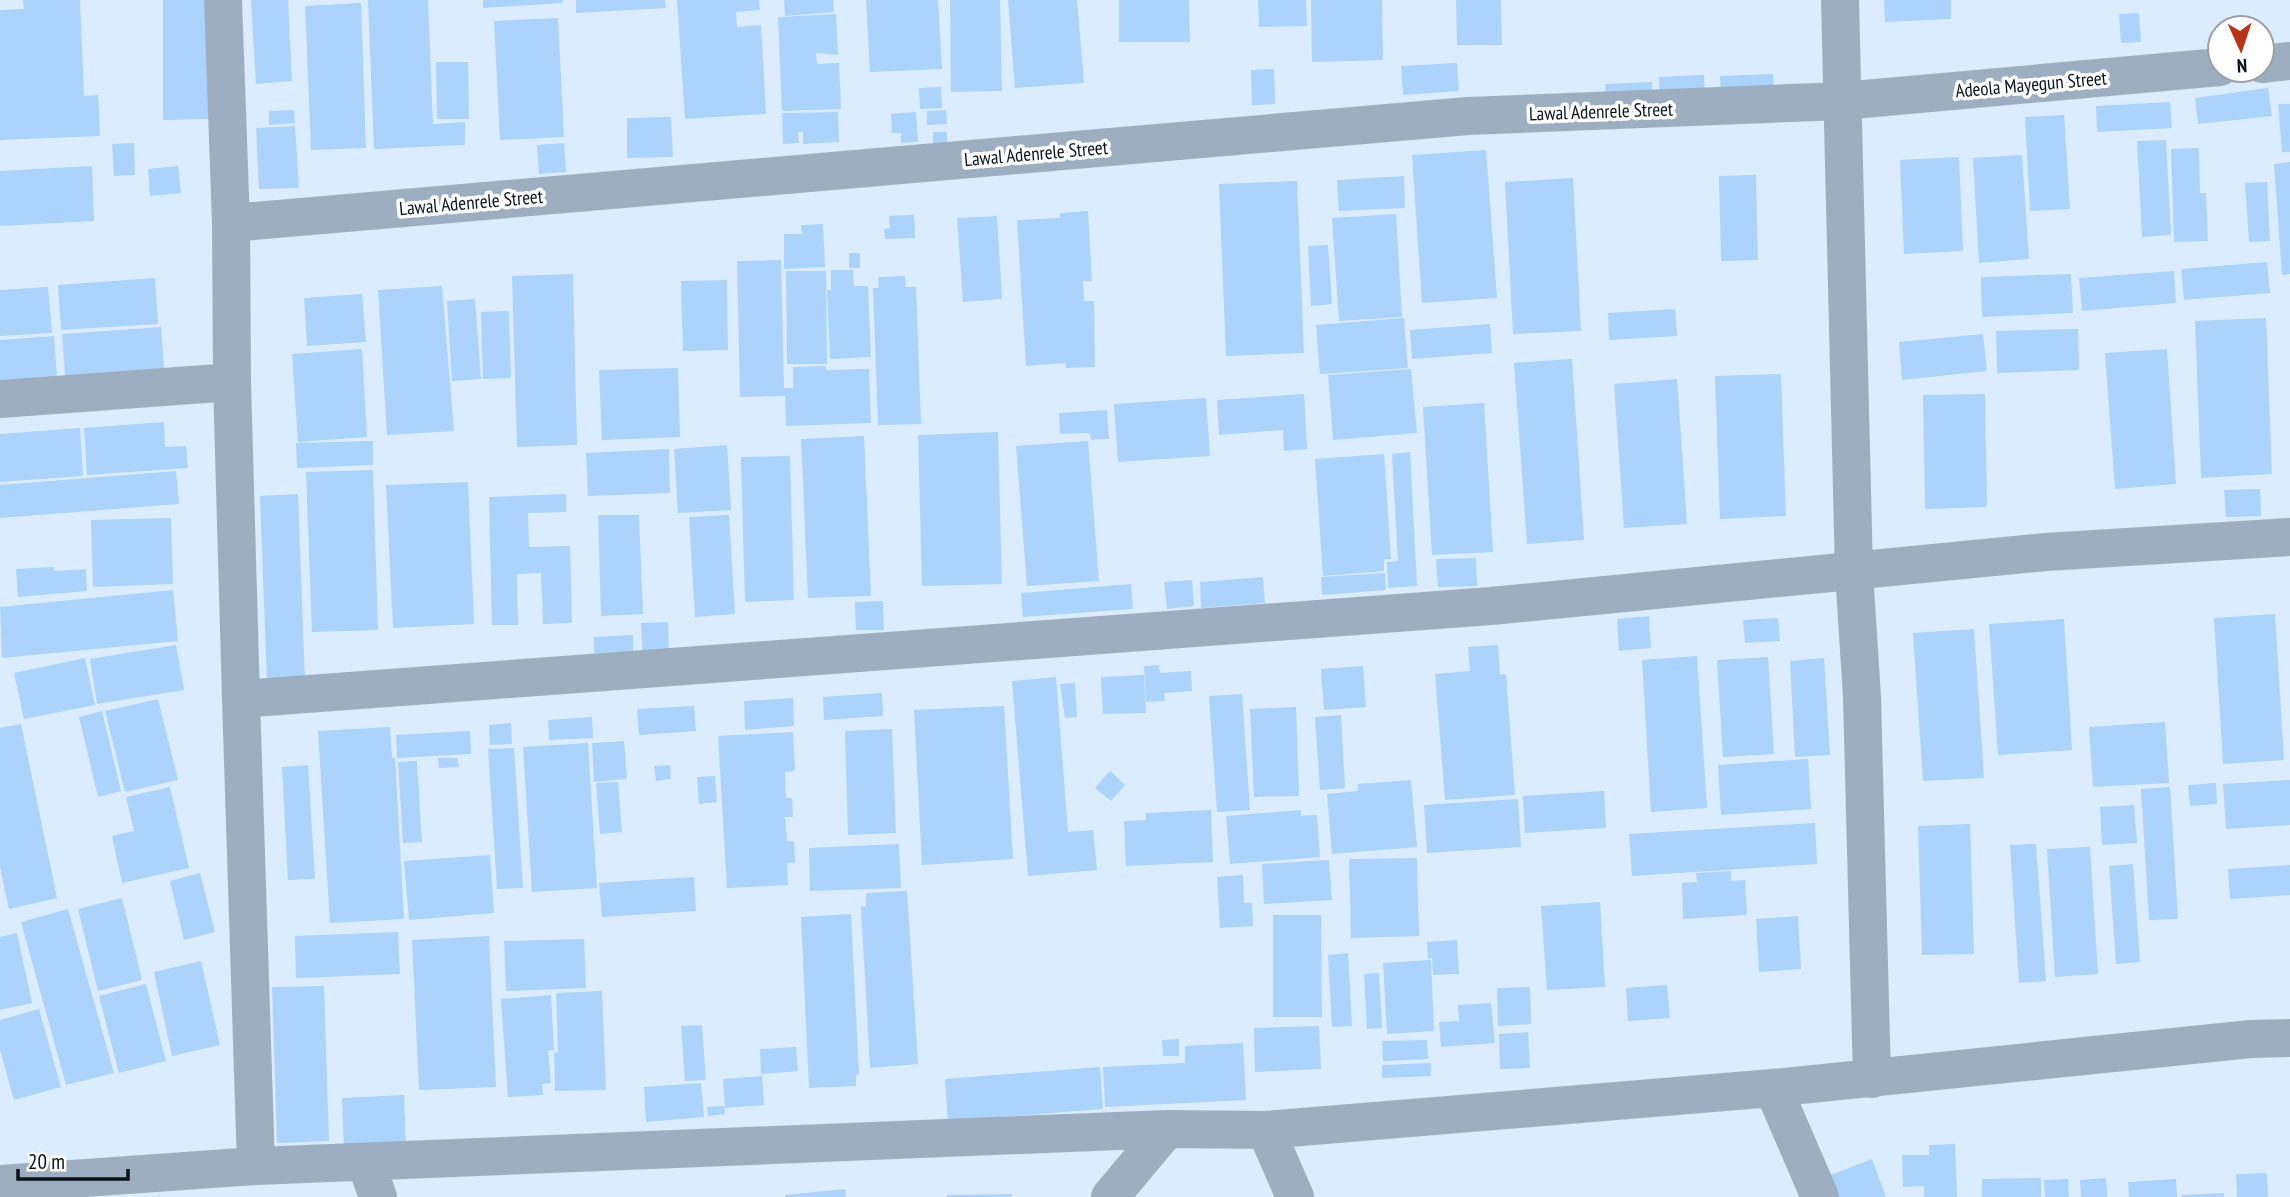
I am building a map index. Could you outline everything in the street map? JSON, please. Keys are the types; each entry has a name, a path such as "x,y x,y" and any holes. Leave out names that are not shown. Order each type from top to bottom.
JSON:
{"street":[{"path":"223,0 256,1166"},
{"path":"1840,0 1854,572 1862,697 1872,1079"},
{"name":"Adeola Mayegun Street","path":"1842,101 2206,68"},
{"name":"Lawal Adenrele Street","path":"231,223 1468,116 1842,101"},
{"path":"0,399 232,382"},
{"path":"241,699 1491,606 2046,552 2290,537"},
{"path":"0,1184 256,1166 372,1180 1167,1129 1266,1130 1773,1088 2251,1039 2290,1038"},
{"path":"1773,1088 1819,1197"},
{"path":"1110,1197 1167,1129"},
{"path":"1266,1130 1295,1197"}],"building":[{"path":"23,0 80,0 84,96 98,95 100,136 0,140 0,10 24,9"},
{"path":"163,0 209,0 210,119 163,120"},
{"path":"251,0 288,0 292,81 256,84"},
{"path":"368,0 428,0 433,124 465,122 465,145 374,149"},
{"path":"483,0 563,0 563,3 483,8"},
{"path":"576,0 665,0 666,8 576,13"},
{"path":"677,0 759,0 760,10 736,12 737,27 761,25 766,114 685,119"},
{"path":"784,0 833,0 834,12 785,16"},
{"path":"866,0 938,0 942,69 870,72"},
{"path":"950,0 1000,0 1002,91 951,92"},
{"path":"1008,0 1077,0 1084,83 1015,88"},
{"path":"1119,0 1189,0 1190,42 1119,42"},
{"path":"1258,0 1306,0 1307,26 1259,27"},
{"path":"1311,0 1382,0 1383,60 1312,62"},
{"path":"1456,0 1501,0 1502,45 1457,45"},
{"path":"1884,0 1951,0 1951,19 1885,22"},
{"path":"361,3 366,148 311,150 305,6"},
{"path":"2139,13 2141,42 2121,43 2119,14"},
{"path":"836,14 838,55 816,53 817,64 839,63 841,109 782,111 778,17"},
{"path":"558,18 564,137 500,140 494,21"},
{"path":"436,62 468,62 469,119 437,119"},
{"path":"1457,63 1459,91 1403,95 1401,66"},
{"path":"1274,69 1275,104 1252,105 1251,70"},
{"path":"1773,74 1774,95 1721,96 1720,76"},
{"path":"1704,75 1705,102 1660,104 1659,77"},
{"path":"1652,82 1653,106 1606,108 1605,84"},
{"path":"941,87 942,108 920,109 919,88"},
{"path":"2268,88 2272,116 2198,124 2195,98"},
{"path":"2170,102 2172,128 2097,132 2096,106"},
{"path":"2278,104 2290,104 2290,152 2282,152"},
{"path":"294,110 295,123 269,125 269,111"},
{"path":"946,110 947,124 927,125 927,111"},
{"path":"838,112 839,142 803,144 803,132 798,132 799,143 783,144 782,113"},
{"path":"916,112 918,142 901,143 901,133 892,133 891,114"},
{"path":"2064,115 2070,209 2030,211 2025,117"},
{"path":"671,117 673,157 627,158 627,118"},
{"path":"295,126 299,188 259,189 256,128"},
{"path":"933,132 947,132 947,145 933,145"},
{"path":"2166,140 2171,235 2142,237 2137,141"},
{"path":"134,143 135,175 114,176 112,144"},
{"path":"564,143 566,172 539,174 537,145"},
{"path":"2199,148 2200,193 2206,193 2208,241 2174,242 2171,149"},
{"path":"1486,150 1497,298 1422,303 1412,155"},
{"path":"2022,155 2029,259 1979,263 1973,158"},
{"path":"1959,157 1963,251 1904,254 1900,160"},
{"path":"2290,162 2290,274 2282,275 2274,164"},
{"path":"92,166 94,221 0,226 0,171"},
{"path":"178,166 181,193 150,196 148,169"},
{"path":"1756,175 1758,260 1721,261 1719,176"},
{"path":"1404,176 1405,208 1339,211 1337,180"},
{"path":"1573,178 1581,331 1513,334 1505,182"},
{"path":"1297,181 1304,353 1226,356 1219,184"},
{"path":"2267,182 2270,241 2249,242 2245,183"},
{"path":"1088,211 1092,281 1083,281 1084,301 1094,301 1095,367 1066,368 1066,363 1026,366 1017,220 1060,218 1060,213"},
{"path":"1396,214 1402,317 1339,321 1332,218"},
{"path":"914,215 915,238 885,239 884,229 890,228 889,216"},
{"path":"997,216 1002,299 963,302 957,218"},
{"path":"823,224 825,267 784,269 784,234 802,234 801,225"},
{"path":"1328,245 1332,304 1311,306 1308,246"},
{"path":"849,253 860,253 860,268 849,268"},
{"path":"781,260 784,388 793,388 793,367 826,366 826,370 869,369 871,423 786,426 785,396 740,397 737,261"},
{"path":"2267,262 2270,293 2184,300 2181,269"},
{"path":"831,270 853,270 854,286 868,286 871,357 830,359 827,290 831,290"},
{"path":"786,271 826,271 827,364 787,364"},
{"path":"2174,271 2176,303 2082,311 2079,278"},
{"path":"573,274 577,445 517,447 512,276"},
{"path":"2071,274 2073,313 1982,317 1981,277"},
{"path":"905,276 906,287 916,287 921,424 878,425 873,288 879,288 878,277"},
{"path":"155,278 158,324 61,330 58,285"},
{"path":"727,280 728,350 683,351 681,281"},
{"path":"442,286 454,431 387,435 378,290"},
{"path":"48,287 52,333 0,336 0,290"},
{"path":"362,294 366,342 307,346 304,298"},
{"path":"475,299 481,379 452,381 447,301"},
{"path":"1675,309 1677,336 1609,340 1608,313"},
{"path":"509,311 511,378 483,379 481,312"},
{"path":"1404,318 1408,368 1320,374 1316,325"},
{"path":"2266,318 2272,474 2201,478 2195,321"},
{"path":"1490,324 1492,353 1412,359 1410,330"},
{"path":"161,327 165,381 66,388 62,334"},
{"path":"2078,329 2079,370 1997,373 1996,331"},
{"path":"1983,334 1987,371 1902,380 1899,342"},
{"path":"54,336 58,390 0,394 0,340"},
{"path":"362,349 367,437 298,442 292,354"},
{"path":"2167,349 2176,484 2115,489 2105,353"},
{"path":"1572,359 1584,540 1527,544 1514,363"},
{"path":"678,368 680,437 602,440 599,370"},
{"path":"1411,369 1417,433 1333,440 1328,375"},
{"path":"1781,374 1786,516 1720,519 1715,376"},
{"path":"1677,379 1687,524 1624,528 1614,384"},
{"path":"1304,394 1307,449 1284,451 1283,430 1219,435 1217,400"},
{"path":"1985,394 1987,507 1925,509 1923,395"},
{"path":"1206,398 1210,456 1118,462 1114,404"},
{"path":"1484,403 1493,552 1432,555 1423,407"},
{"path":"1107,410 1109,439 1091,440 1090,433 1060,434 1059,413"},
{"path":"164,422 165,447 186,446 188,468 87,475 84,428"},
{"path":"80,428 83,476 0,482 0,434"},
{"path":"998,432 1002,584 922,586 918,435"},
{"path":"864,436 871,596 808,598 801,439"},
{"path":"373,441 373,465 297,468 296,443"},
{"path":"1088,441 1099,581 1027,586 1016,446"},
{"path":"727,445 731,510 678,513 674,449"},
{"path":"669,449 670,493 588,496 586,453"},
{"path":"1410,452 1417,586 1388,588 1387,562 1398,561 1392,454"},
{"path":"1384,454 1391,559 1384,559 1384,571 1323,576 1315,459"},
{"path":"790,456 794,600 745,602 741,457"},
{"path":"373,470 378,630 312,632 306,472"},
{"path":"176,471 179,504 0,518 0,485"},
{"path":"468,482 474,624 393,628 386,485"},
{"path":"2260,489 2261,516 2226,517 2224,490"},
{"path":"298,494 305,682 267,683 260,496"},
{"path":"566,494 566,512 528,513 529,547 570,546 572,623 543,624 541,573 517,574 518,625 492,625 489,497"},
{"path":"598,515 639,515 643,614 601,616"},
{"path":"729,515 735,614 695,617 689,517"},
{"path":"171,518 173,584 93,587 91,520"},
{"path":"1476,558 1477,586 1438,587 1436,559"},
{"path":"54,567 54,571 86,569 87,591 18,597 16,569"},
{"path":"1385,573 1386,590 1322,595 1321,577"},
{"path":"1263,577 1265,603 1201,608 1200,582"},
{"path":"1192,580 1194,606 1167,609 1164,582"},
{"path":"1131,584 1133,609 1023,617 1021,593"},
{"path":"173,590 178,641 2,658 0,607"},
{"path":"883,601 884,630 856,630 855,602"},
{"path":"2275,614 2284,760 2223,764 2214,618"},
{"path":"1649,616 1651,648 1619,651 1617,619"},
{"path":"1778,618 1780,641 1745,643 1743,620"},
{"path":"2064,619 2072,750 1998,755 1989,624"},
{"path":"668,622 669,659 643,659 641,623"},
{"path":"1974,629 1984,778 1923,781 1913,633"},
{"path":"633,635 633,652 594,653 594,637"},
{"path":"176,645 184,690 97,704 90,659"},
{"path":"1498,645 1500,675 1506,674 1515,795 1445,800 1435,674 1470,671 1468,647"},
{"path":"1697,656 1707,808 1651,812 1642,660"},
{"path":"1768,657 1774,754 1723,757 1717,660"},
{"path":"85,658 95,705 24,719 14,673"},
{"path":"1824,658 1830,755 1795,757 1790,661"},
{"path":"1159,665 1160,673 1191,671 1192,691 1164,693 1165,701 1146,702 1144,666"},
{"path":"1363,666 1366,707 1324,710 1321,669"},
{"path":"1144,675 1146,713 1103,714 1101,677"},
{"path":"1056,677 1068,832 1093,830 1097,870 1028,876 1012,681"},
{"path":"1075,683 1077,717 1065,718 1060,684"},
{"path":"882,693 883,716 824,720 823,697"},
{"path":"1242,694 1250,810 1217,812 1209,696"},
{"path":"793,698 794,726 745,730 744,701"},
{"path":"158,699 178,780 125,792 105,711"},
{"path":"694,706 696,731 639,735 637,709"},
{"path":"1004,706 1013,859 922,865 914,710"},
{"path":"1296,707 1299,796 1254,797 1250,709"},
{"path":"102,711 121,791 98,797 79,717"},
{"path":"1341,715 1345,788 1320,790 1315,717"},
{"path":"592,717 593,738 549,740 548,720"},
{"path":"2165,722 2169,783 2093,787 2089,727"},
{"path":"511,723 512,744 490,745 489,725"},
{"path":"21,724 57,898 9,909 0,867 0,728"},
{"path":"390,727 392,758 395,758 404,919 330,923 318,731"},
{"path":"892,729 896,833 848,835 845,731"},
{"path":"470,731 471,754 397,758 396,735"},
{"path":"793,732 795,771 785,772 786,798 792,798 793,817 785,817 787,841 794,841 795,863 787,863 788,885 727,888 718,736"},
{"path":"624,741 627,779 594,782 592,743"},
{"path":"588,743 597,888 532,892 523,747"},
{"path":"514,748 523,888 497,889 488,749"},
{"path":"438,758 457,758 459,767 439,768"},
{"path":"1808,759 1811,809 1721,815 1718,765"},
{"path":"417,761 422,842 403,843 398,762"},
{"path":"308,765 315,879 288,880 282,767"},
{"path":"670,765 671,779 656,781 654,766"},
{"path":"1110,771 1125,785 1111,801 1095,788"},
{"path":"715,776 717,802 699,804 697,777"},
{"path":"1411,780 1417,847 1332,854 1327,794 1358,791 1358,784"},
{"path":"2290,780 2290,825 2226,829 2223,784"},
{"path":"618,782 622,832 600,834 596,783"},
{"path":"2216,783 2217,804 2190,806 2188,785"},
{"path":"170,787 189,868 122,883 112,836 134,831 126,797"},
{"path":"2170,787 2178,919 2149,920 2141,789"},
{"path":"1604,791 1606,828 1525,833 1523,796"},
{"path":"1518,799 1521,847 1427,853 1424,805"},
{"path":"2134,805 2137,843 2102,845 2100,807"},
{"path":"1211,810 1213,862 1126,866 1124,821 1146,820 1146,813"},
{"path":"1301,810 1301,816 1317,815 1320,857 1230,864 1226,816"},
{"path":"1815,823 1817,864 1632,876 1629,834"},
{"path":"1970,824 1974,954 1922,955 1918,826"},
{"path":"899,844 901,888 810,891 809,848"},
{"path":"2036,844 2046,981 2019,983 2010,845"},
{"path":"2090,847 2098,974 2055,977 2047,849"},
{"path":"490,855 494,913 409,920 404,861"},
{"path":"1417,858 1419,936 1351,938 1349,859"},
{"path":"1329,860 1332,900 1264,904 1262,864"},
{"path":"2133,864 2140,962 2116,964 2109,866"},
{"path":"2290,865 2290,895 2230,899 2228,869"},
{"path":"1731,871 1731,881 1745,880 1747,915 1683,919 1682,883 1697,882 1696,873"},
{"path":"200,873 215,932 184,940 170,881"},
{"path":"1243,875 1244,903 1252,903 1253,926 1220,928 1217,877"},
{"path":"694,877 696,911 602,917 599,883"},
{"path":"907,891 918,1064 870,1068 861,907 866,906 866,893"},
{"path":"122,898 142,980 98,991 78,909"},
{"path":"1600,902 1605,987 1547,990 1541,906"},
{"path":"68,909 114,1073 66,1085 21,922"},
{"path":"851,914 859,1075 856,1075 856,1086 809,1088 801,917"},
{"path":"1273,915 1321,915 1322,1017 1273,1017"},
{"path":"1798,916 1801,969 1759,972 1756,919"},
{"path":"398,932 400,974 296,978 295,936"},
{"path":"17,933 32,1003 0,1010 0,937"},
{"path":"489,936 496,1087 419,1090 412,940"},
{"path":"584,939 586,988 506,991 504,941"},
{"path":"1457,940 1459,974 1433,975 1427,942"},
{"path":"1348,953 1352,1026 1332,1027 1328,955"},
{"path":"1431,960 1434,1031 1387,1034 1383,963"},
{"path":"201,961 220,1045 172,1056 154,972"},
{"path":"1379,973 1382,1028 1367,1029 1364,974"},
{"path":"146,984 166,1061 119,1073 99,996"},
{"path":"1667,985 1670,1018 1628,1021 1626,988"},
{"path":"324,986 329,1141 277,1143 272,987"},
{"path":"1530,987 1531,1024 1498,1026 1497,988"},
{"path":"602,991 606,1090 555,1091 554,1052 558,1053 556,993"},
{"path":"551,995 554,1050 548,1051 551,1083 542,1084 543,1095 508,1097 501,999"},
{"path":"1491,1003 1495,1043 1441,1047 1439,1022 1459,1021 1458,1005"},
{"path":"39,1009 61,1087 14,1100 0,1050 0,1020"},
{"path":"702,1025 706,1080 685,1081 681,1026"},
{"path":"1319,1026 1321,1069 1255,1072 1254,1028"},
{"path":"1528,1032 1530,1068 1500,1069 1499,1034"},
{"path":"1179,1039 1179,1056 1163,1056 1162,1040"},
{"path":"1427,1040 1428,1059 1383,1061 1382,1041"},
{"path":"1243,1043 1246,1100 1105,1107 1103,1067 1185,1063 1185,1046"},
{"path":"796,1047 798,1071 761,1074 760,1049"},
{"path":"1431,1063 1431,1076 1382,1078 1382,1065"},
{"path":"1100,1067 1103,1109 948,1121 945,1079"},
{"path":"762,1076 764,1105 725,1108 723,1079"},
{"path":"701,1083 704,1117 646,1122 644,1087"},
{"path":"404,1095 406,1148 344,1151 342,1098"},
{"path":"724,1106 725,1114 708,1116 707,1107"},
{"path":"1955,1144 1957,1197 1924,1197 1924,1186 1903,1187 1902,1155 1929,1155 1929,1145"},
{"path":"1872,1159 1886,1197 1833,1197 1825,1177"},
{"path":"2267,1173 2268,1197 2237,1197 2236,1174"},
{"path":"2041,1178 2041,1197 1982,1197 1982,1179"},
{"path":"2106,1178 2107,1197 2081,1197 2080,1180"},
{"path":"2068,1179 2069,1197 2045,1197 2044,1180"},
{"path":"2176,1179 2177,1197 2129,1197 2128,1182"},
{"path":"845,1189 846,1197 785,1197 785,1195"},
{"path":"2224,1193 2224,1197 2181,1197 2181,1195"},
{"path":"1012,1194 1012,1197 947,1197 947,1195"}]}
